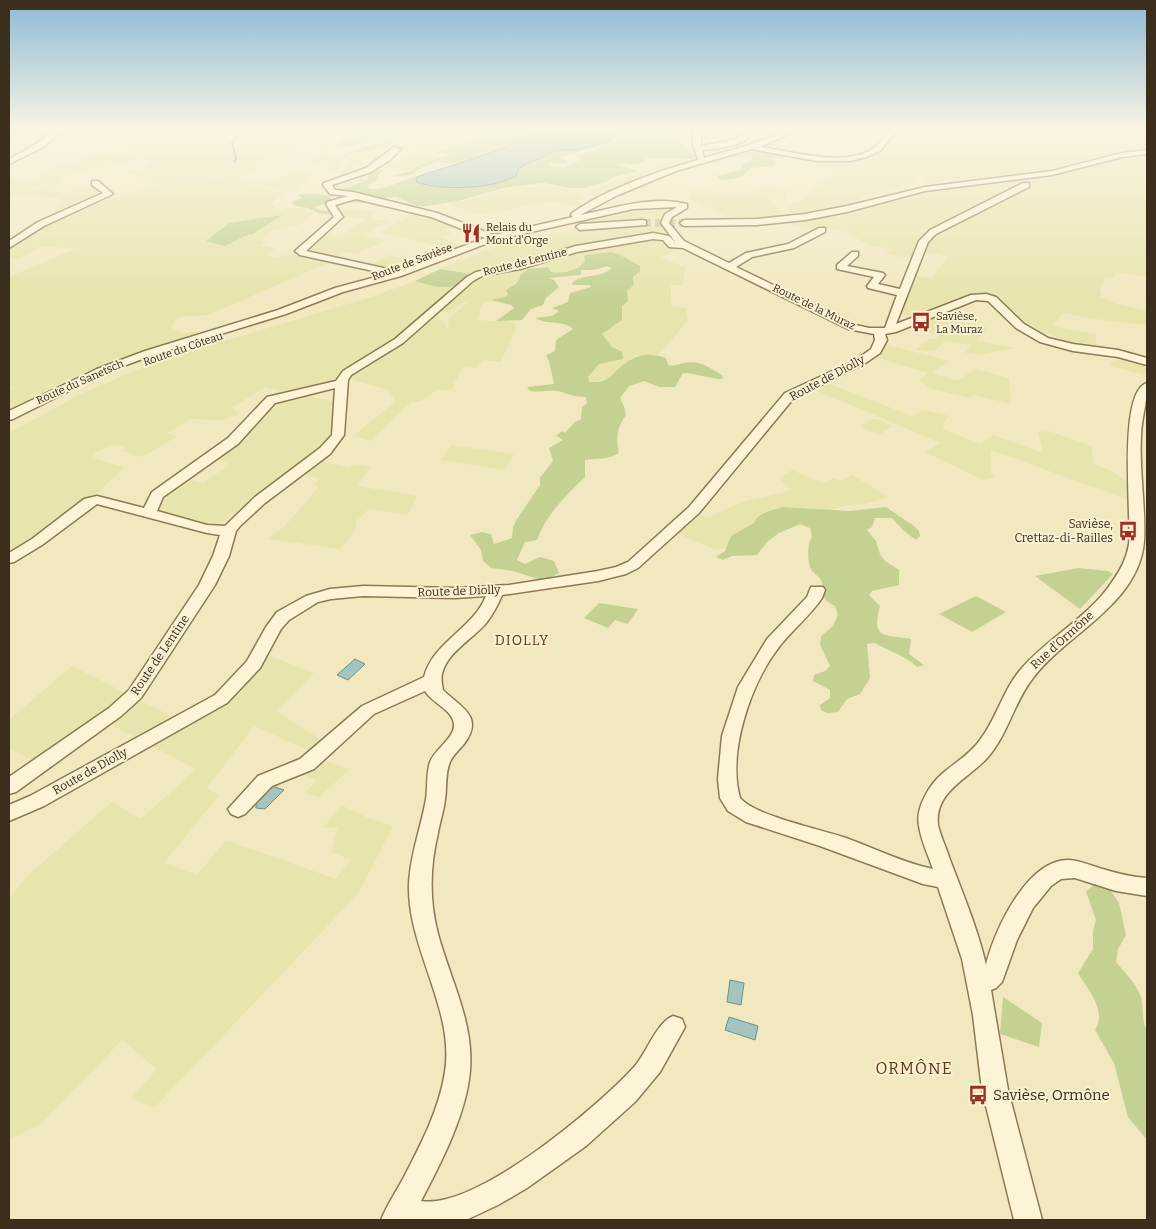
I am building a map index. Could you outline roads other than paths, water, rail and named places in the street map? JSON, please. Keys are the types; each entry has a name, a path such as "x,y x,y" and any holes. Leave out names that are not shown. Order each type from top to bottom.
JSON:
{"street":[{"path":"9,245 41,224 109,194 99,186"},
{"path":"328,186 333,192 434,215 494,238"},
{"path":"550,224 550,222 576,215 607,197 631,186"},
{"path":"684,223 757,222 805,217 834,212 925,189 946,186"},
{"path":"886,331 890,326 924,241 933,232 1023,186"},
{"path":"357,196 330,204 339,217 300,252 398,274"},
{"name":"Route de la Muraz","path":"352,288 398,274 494,238 635,206 677,203 684,207 669,215 665,222 684,245 852,327 886,331"},
{"name":"Route de Savièse","path":"365,293 477,250 512,239 564,229 643,223"},
{"path":"731,268 754,262 755,254 791,246 822,230"},
{"name":"Route de Lentine","path":"9,787 115,712 135,694 207,585 221,556 229,531 260,500 332,445 338,436 341,384 342,379 347,373 400,341 470,279 479,274 517,267 576,249 653,236 666,238 672,245 684,245"},
{"path":"855,254 840,267 880,275 872,286 903,293"},
{"path":"352,288 365,293"},
{"name":"Route du Sanetsch","path":"9,416 101,371 149,353 282,312 339,290 352,288"},
{"name":"Route du Côteau","path":"9,425 83,388 150,360 365,293"},
{"path":"886,331 975,297 986,297 992,299 1025,330 1042,339 1147,362"},
{"name":"Route de Diolly","path":"9,813 37,801 221,699 254,664 274,627 283,616 312,599 330,594 363,591 455,593 496,590 598,576 633,565 694,510 789,396 860,362 876,351 886,331"},
{"path":"149,513 157,495 233,441 271,400 341,384"},
{"name":"Rue d'Ormône","path":"1028,1220 995,1090 985,1015 978,981 967,941 928,824 930,809 938,788 983,750 999,727 1016,689 1027,672 1110,596 1132,562 1136,549 1138,509 1134,442 1136,419 1147,387"},
{"path":"9,559 37,542 89,502 97,500 207,529 229,531"},
{"path":"496,590 492,604 482,619 440,658 433,669 431,681 436,694 454,707 463,723 462,731 443,755 438,769 436,796 425,844 420,885 424,926 451,1014 458,1064 456,1079 445,1116 398,1214 430,1216 449,1212 494,1192 528,1171 580,1132 634,1085 654,1061 673,1027"},
{"path":"817,590 814,598 774,642 755,669 742,697 729,740 728,782 730,799 734,805 752,816 828,840 931,878 945,878"},
{"path":"238,809 265,780 307,764 368,710 431,681"},
{"path":"978,981 988,981 993,976 1001,951 1016,918 1037,887 1051,875 1064,869 1077,870 1121,883 1147,887"}],"water":[{"path":"435,186 476,186 467,187"},
{"path":"355,659 365,664 348,680 337,675"},
{"path":"272,786 284,790 265,809 256,808 256,801"},
{"path":"730,980 744,983 741,1005 727,1002"},
{"path":"729,1017 758,1026 755,1040 725,1030"}],"tunnel":[{"path":"643,223 684,223"}],"place":[{"name":"Relais du Mont d'Orge","path":"471,233"},
{"name":"Savièse, La Muraz","path":"921,322"},
{"name":"Savièse, Crettaz-di-Railles","path":"1128,531"},
{"name":"Savièse, Ormône","path":"978,1095"}],"district":[{"name":"DIOLLY","path":"522,640"},
{"name":"ORMÔNE","path":"914,1068"}]}
